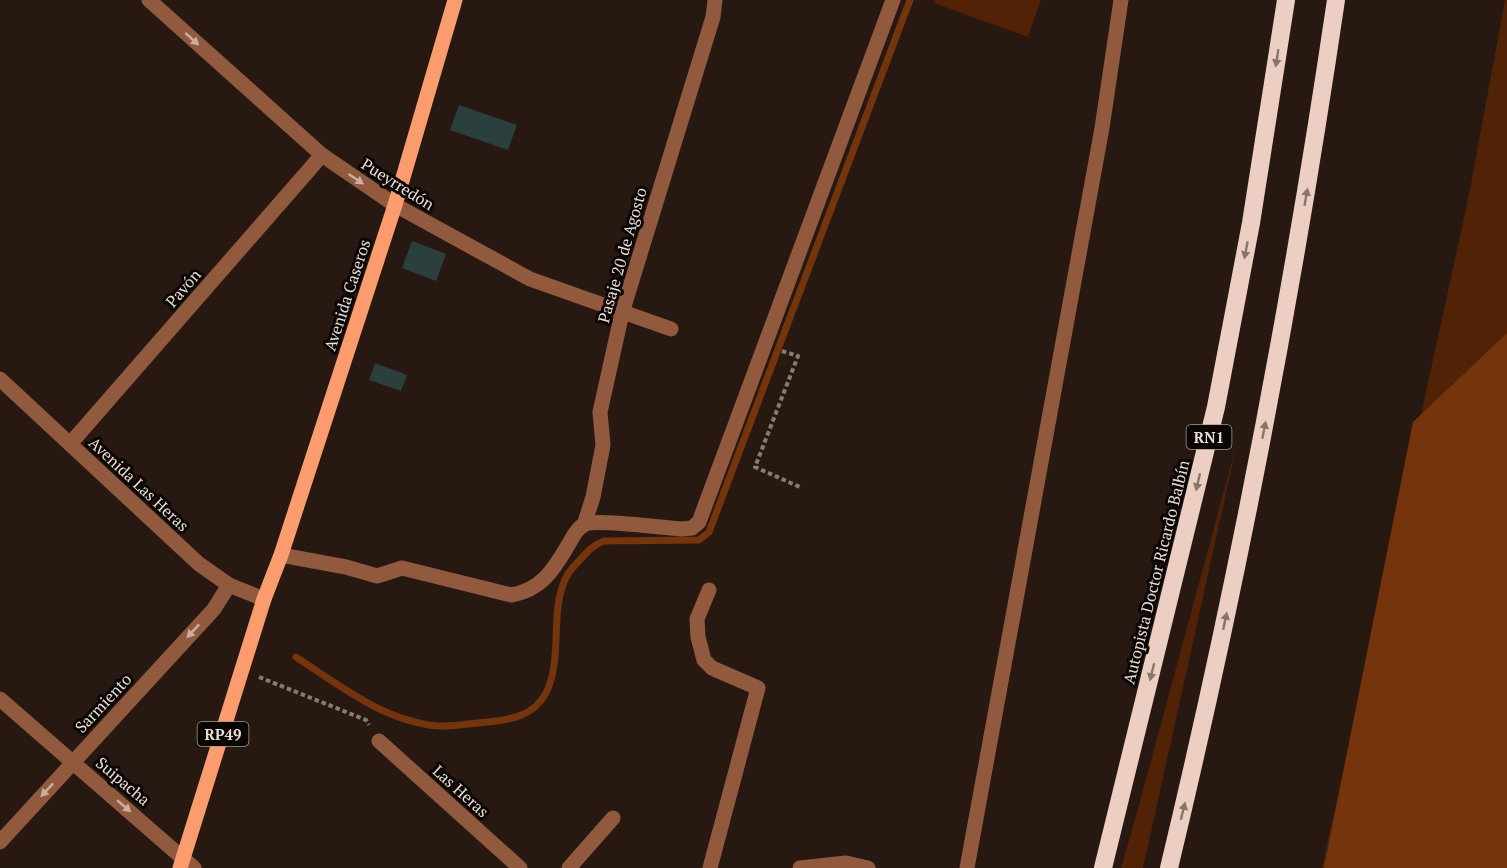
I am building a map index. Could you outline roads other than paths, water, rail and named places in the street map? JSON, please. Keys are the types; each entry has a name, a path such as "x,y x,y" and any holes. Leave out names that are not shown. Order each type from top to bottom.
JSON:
{"highway":[{"name":"Autopista Doctor Ricardo Balbín","path":"1102,868 1216,407 1251,223 1286,0"},
{"path":"1169,868 1226,620 1280,347 1312,161 1336,0"}],"main road":[{"name":"Avenida Caseros","path":"264,599 282,555 395,205 455,0"},
{"name":"RP49","path":"186,865 264,599"}],"street":[{"name":"Pueyrredón","path":"148,0 322,156 395,205 530,279 622,314 671,329"},
{"name":"Pasaje 20 de Agosto","path":"584,525 593,497 603,445 600,412 622,314 713,17 715,0"},
{"path":"282,555 346,567 377,576 402,568 511,595 525,592 552,571 573,535 584,525 598,523 682,529 692,528 699,522 893,0"},
{"path":"967,868 1102,128 1121,0"},
{"name":"Pavón","path":"70,444 322,156"},
{"name":"Avenida Las Heras","path":"0,379 199,564 229,585 264,599"},
{"name":"Sarmiento","path":"0,842 214,609 229,585"},
{"path":"709,590 697,619 698,637 704,660 712,668 758,688 710,868"},
{"name":"Suipacha","path":"0,699 157,834 186,865"},
{"name":"Las Heras","path":"379,741 520,868"},
{"path":"569,868 613,818"},
{"path":"800,868 846,862 868,868"}],"waterway":[{"path":"296,657 381,710 418,723 450,726 513,718 535,707 546,693 554,664 557,617 562,587 569,572 588,551 604,541 699,540 709,532 910,0"}]}
